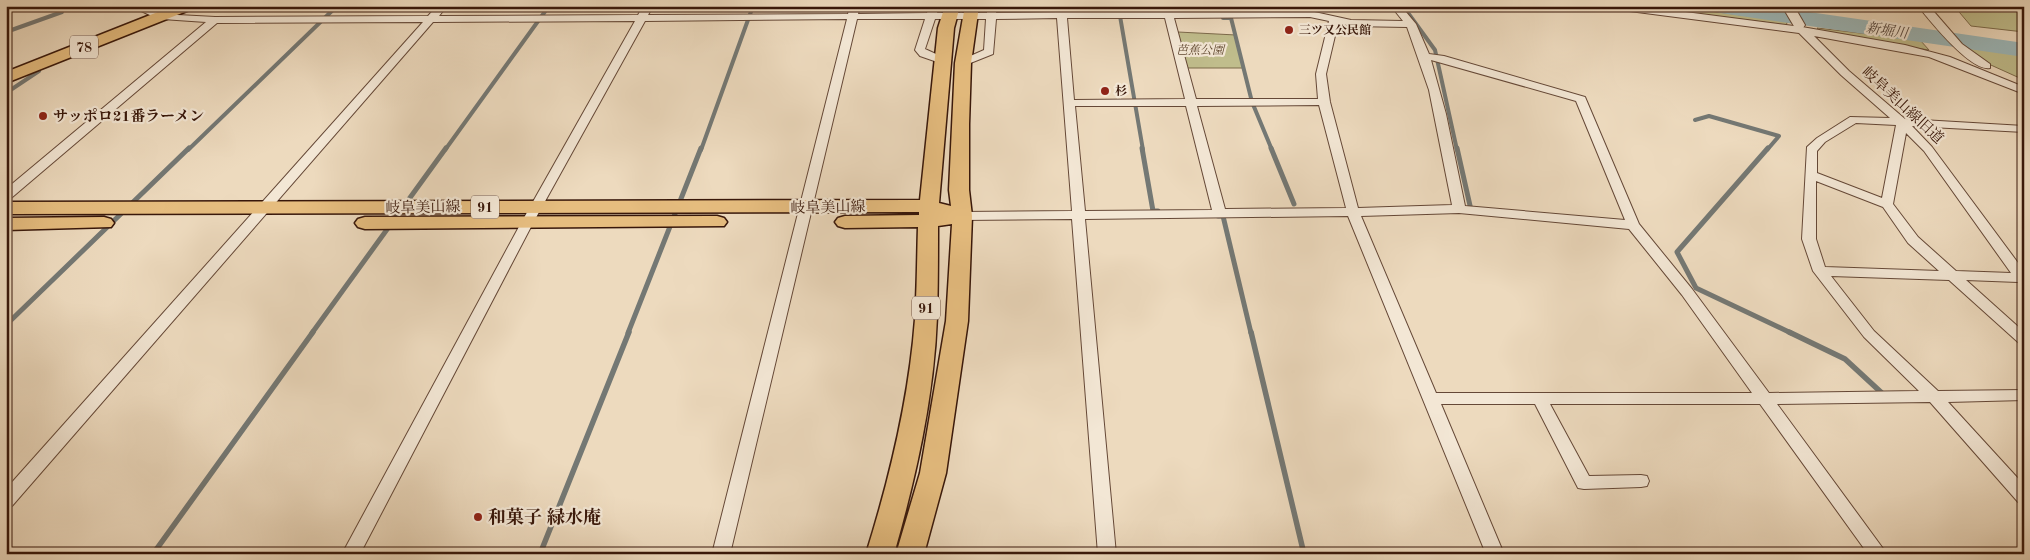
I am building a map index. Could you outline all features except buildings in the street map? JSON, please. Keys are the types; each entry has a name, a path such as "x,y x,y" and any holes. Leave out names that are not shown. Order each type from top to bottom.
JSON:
{"main road":[{"name":"78","path":"6,78 187,6"},
{"name":"91","path":"910,554 934,473 957,320 962,216 953,62 946,28 951,11"},
{"name":"91","path":"880,554 900,488 915,412 926,320 928,214 953,62"},
{"name":"岐阜美山線","path":"6,208 257,215 928,214 962,216"},
{"name":"岐阜美山線","path":"6,224 257,215"}],"street":[{"path":"137,6 162,16 215,20 433,17 641,18 854,11 1062,10 1149,11 1169,16 1311,10 1334,20 1364,24 1411,24"},
{"path":"6,501 442,6"},
{"path":"350,554 531,214 648,6"},
{"path":"1396,6 1411,24 1426,57 1448,149 1459,209"},
{"path":"1614,6 1801,28 1821,35 1920,51 1952,61 2024,91"},
{"name":"岐阜美山線旧道","path":"1788,6 1801,28 1845,73 1902,122 1928,148 2021,275"},
{"path":"1923,6 1959,48 1971,58 2004,76 2024,82"},
{"path":"1062,10 1108,554"},
{"path":"721,554 854,11"},
{"path":"953,62 989,52 992,11"},
{"path":"1169,16 1218,212"},
{"path":"6,196 215,20"},
{"path":"1334,20 1320,74 1324,102 1353,212 1495,554"},
{"path":"1426,57 1440,58 1581,99 1633,225 1687,292 1878,554"},
{"path":"1952,61 1971,58"},
{"path":"1070,103 1324,102"},
{"path":"2024,129 1854,119 1820,140 1811,150 1809,238 1820,271 1869,334 1934,396 2024,497"},
{"path":"1886,204 1902,122"},
{"path":"1810,175 1886,204 1913,240 2024,340"},
{"path":"962,216 1078,213 1353,212 1459,209 1633,225"},
{"path":"1820,271 1955,276 2021,275"},
{"path":"1430,397 1441,399 1830,398 2024,395"},
{"path":"1539,398 1584,483 1641,481"}],"green space":[{"path":"1637,6 1671,6 1788,21 1786,25"},
{"path":"1954,6 2024,6 2024,32 1971,26"},
{"path":"1817,28 1920,40 1929,50 1823,34"},
{"name":"芭蕉公園","path":"1178,32 1236,35 1244,68 1184,68"},
{"path":"1960,45 2024,51 2024,80 1982,61"}],"waterway":[{"path":"188,150 337,6"},
{"path":"445,150 549,6"},
{"path":"701,150 753,6"},
{"path":"1231,6 1231,18"},
{"path":"1403,6 1435,50 1457,150"},
{"name":"新堀川","path":"1720,6 2024,50"},
{"path":"6,32 62,12"},
{"path":"1124,16 1120,16 1143,150"},
{"path":"1223,18 1231,18"},
{"path":"1231,18 1252,102 1272,150"},
{"path":"6,93 39,71"},
{"path":"1695,120 1709,116 1779,136 1767,150"},
{"path":"6,325 189,148"},
{"path":"312,333 446,148"},
{"path":"628,333 701,148"},
{"path":"1142,148 1153,211 1158,211"},
{"path":"1271,148 1294,204"},
{"path":"1457,148 1471,210"},
{"path":"1768,148 1677,252 1696,288 1791,333"},
{"path":"1218,216 1223,216 1251,333"},
{"path":"153,554 313,332"},
{"path":"540,554 629,332"},
{"path":"1251,332 1304,554"},
{"path":"1789,332 1845,359 1884,395"}],"place":[{"name":"三ツ又公民館","path":"1289,30"},
{"name":"杉","path":"1105,91"},
{"name":"サッポロ21番ラーメン","path":"43,116"},
{"name":"和菓子 緑水庵","path":"478,517"}]}
